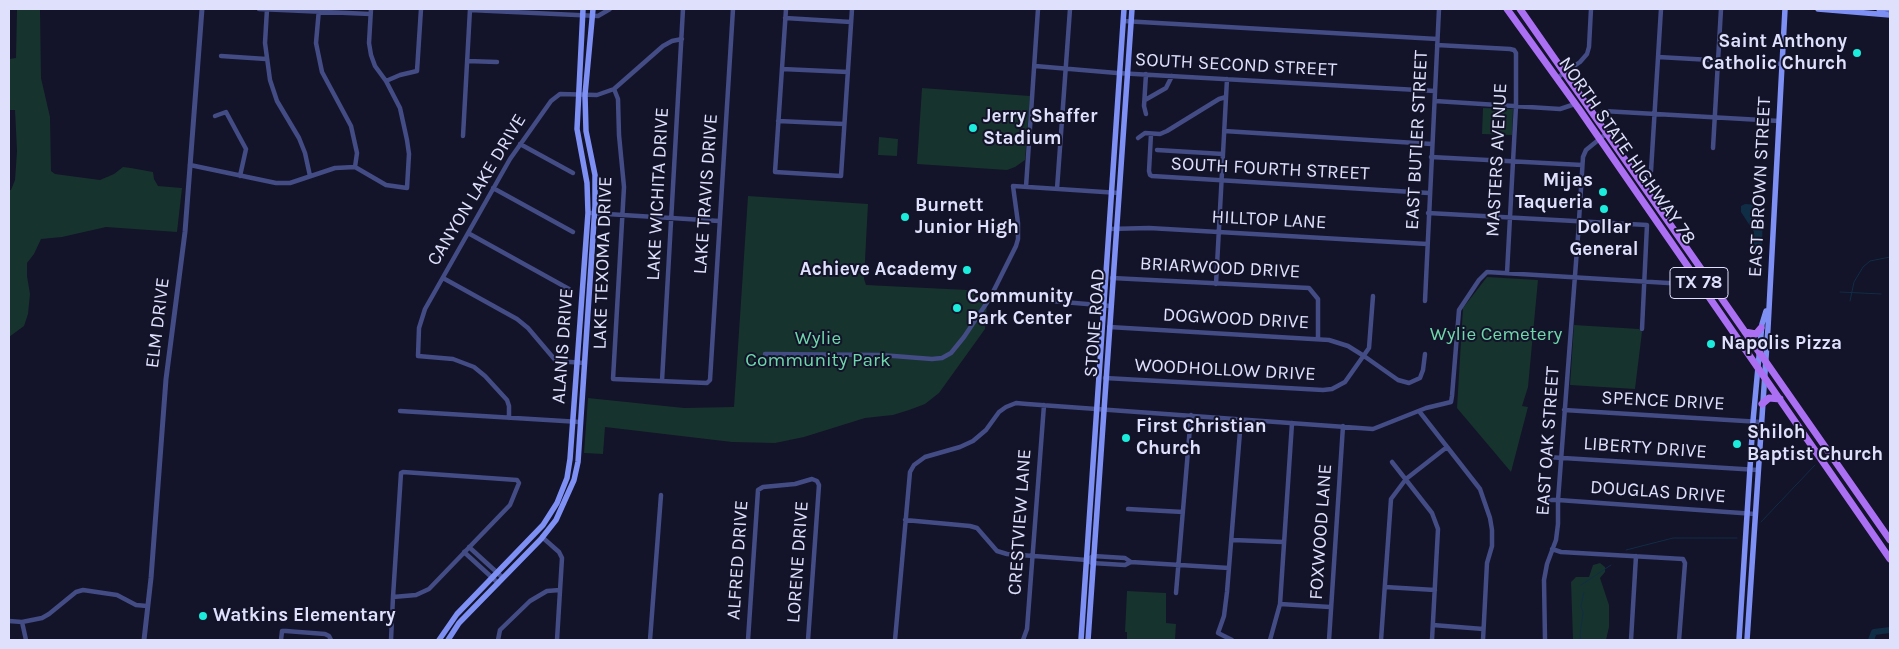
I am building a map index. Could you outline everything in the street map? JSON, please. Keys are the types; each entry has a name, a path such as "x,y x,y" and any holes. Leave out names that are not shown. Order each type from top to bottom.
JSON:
{"main road":[{"name":"ALANIS DRIVE","path":"439,640 457,614 543,525 557,503 567,478 591,213 596,184 586,138 586,95 593,9"},
{"name":"STONE ROAD","path":"1081,640 1085,628 1090,562 1102,378 1102,326 1124,9"},
{"name":"STONE ROAD","path":"1102,378 1111,306 1132,9"},
{"name":"NORTH STATE HIGHWAY 78","path":"1506,9 1575,104 1890,559"},
{"name":"NORTH STATE HIGHWAY 78","path":"1520,9 1890,540"},
{"name":"EAST BROWN STREET","path":"1747,640 1785,9"},
{"path":"1818,9 1890,15"},
{"path":"1879,9 1890,9"},
{"name":"ALANIS DRIVE","path":"448,640 459,623 542,538 556,520 574,480 578,462 585,363 591,213 577,129 582,12"},
{"path":"1681,284 1691,280 1691,272"},
{"name":"EAST BROWN STREET","path":"1740,640 1753,421 1761,328 1768,307"},
{"path":"1745,332 1756,334 1761,328"},
{"path":"1762,404 1769,398 1780,399"},
{"name":"STONE ROAD","path":"1090,562 1093,556 1100,409"},
{"path":"1741,618 1748,618"},
{"name":"STONE ROAD","path":"1085,628 1088,640"}],"street":[{"name":"ELM DRIVE","path":"144,640 151,578 165,394 185,232 202,9"},
{"path":"190,165 240,176 290,183 335,168 355,166 386,185 407,188 409,154 407,140 400,108 386,81 375,66 371,54 369,43 370,12 259,9"},
{"path":"267,9 266,59 277,101 299,138 305,153 310,176"},
{"path":"386,81 417,71 421,9"},
{"path":"463,136 470,10 582,12 592,16 603,15 610,9"},
{"name":"LAKE WICHITA DRIVE","path":"662,381 683,9"},
{"name":"LAKE TRAVIS DRIVE","path":"662,381 703,384 710,380 733,9"},
{"path":"786,9 774,172 840,176 852,9"},
{"path":"1026,187 1038,9"},
{"path":"1057,189 1070,9"},
{"name":"EAST BUTLER STREET","path":"1426,301 1428,214 1439,9"},
{"path":"1556,78 1580,62 1587,54 1591,9"},
{"path":"1641,181 1651,171 1660,9"},
{"path":"1713,148 1721,9"},
{"path":"319,10 316,43 322,72 351,126 358,153 355,166"},
{"path":"785,18 851,22"},
{"path":"1123,21 1437,42"},
{"name":"CANYON LAKE DRIVE","path":"509,418 510,406 507,400 474,367 463,361 453,359 418,356 421,319 493,188 520,144 555,97 560,94 602,94 614,89 663,46 682,39"},
{"name":"MASTERS AVENUE","path":"1437,42 1514,50 1517,57 1507,273"},
{"path":"221,56 266,59"},
{"path":"1658,57 1782,64"},
{"path":"467,62 496,62"},
{"name":"SOUTH SECOND STREET","path":"1034,66 1120,73 1435,91"},
{"path":"782,69 848,72"},
{"path":"1146,74 1146,114"},
{"path":"1145,100 1166,88 1170,84 1172,76"},
{"path":"1216,284 1227,79"},
{"name":"LAKE TEXOMA DRIVE","path":"614,89 619,104 619,134 624,176 613,379 662,381"},
{"path":"1138,138 1145,133 1160,134 1167,131 1219,99 1226,98"},
{"path":"1435,101 1564,109 1575,104"},
{"path":"1603,111 1778,121"},
{"path":"215,116 226,112 246,149 240,176"},
{"path":"778,121 844,124"},
{"path":"1224,131 1432,144"},
{"name":"EAST OAK STREET","path":"1545,640 1544,580 1557,532 1582,165 1586,150 1607,133"},
{"name":"SOUTH FOURTH STREET","path":"1150,134 1150,175 1429,193"},
{"path":"520,144 573,173"},
{"path":"1157,150 1223,154"},
{"path":"1431,157 1582,165"},
{"path":"765,354 881,355 942,358 951,352 964,337 991,296 1010,259 1018,238 1013,186 1119,193"},
{"path":"493,188 573,232"},
{"path":"591,213 719,221"},
{"path":"1428,214 1647,225 1642,329"},
{"name":"HILLTOP LANE","path":"1109,229 1149,228 1427,244"},
{"path":"468,233 569,289"},
{"path":"895,640 910,472 921,460 973,441 986,430 999,412 1006,406 1016,403 1241,418 1373,430 1419,411 1450,402 1457,319 1460,306 1484,274 1490,272 1700,285"},
{"path":"443,278 517,319 528,328 556,361 585,363"},
{"name":"BRIARWOOD DRIVE","path":"1106,278 1309,288 1318,299 1318,338"},
{"path":"991,296 1111,306"},
{"path":"1364,356 1370,345 1373,296"},
{"name":"DOGWOOD DRIVE","path":"1102,326 1318,338 1341,343 1364,356 1398,380 1409,383 1420,378 1424,370 1425,354"},
{"name":"WOODHOLLOW DRIVE","path":"1102,378 1323,390 1332,389 1345,382 1364,356"},
{"name":"CRESTVIEW LANE","path":"1022,640 1027,629 1044,405"},
{"name":"SPENCE DRIVE","path":"1564,410 1761,422"},
{"path":"400,411 580,422"},
{"path":"1419,411 1480,490 1491,524 1492,546 1487,563 1483,640"},
{"path":"1176,593 1191,415"},
{"path":"1232,640 1218,633 1226,608 1233,540 1241,418"},
{"path":"1270,640 1280,604 1292,422"},
{"name":"FOXWOOD LANE","path":"1329,640 1343,426"},
{"path":"1381,640 1391,499 1406,479 1447,447"},
{"name":"LIBERTY DRIVE","path":"1546,457 1758,470"},
{"path":"1392,462 1432,513 1438,529 1432,640"},
{"path":"391,640 393,597 401,473 517,480 519,483 510,505 429,589 416,595 393,597"},
{"name":"LORENE DRIVE","path":"764,487 795,484 812,479 817,481 819,485 808,640"},
{"name":"ALFRED DRIVE","path":"748,640 758,492 764,487"},
{"path":"650,640 661,496"},
{"name":"DOUGLAS DRIVE","path":"1544,500 1755,514"},
{"path":"1128,509 1183,512"},
{"path":"905,520 970,526 976,528 984,535 997,551 1007,554 1124,565 1132,562 1229,568"},
{"path":"542,538 561,554 557,640"},
{"path":"1233,540 1283,542"},
{"path":"469,547 500,580"},
{"path":"1552,549 1560,552 1683,559 1685,562 1679,640"},
{"path":"464,552 495,575"},
{"path":"1093,556 1125,558 1132,562"},
{"path":"1631,640 1636,556"},
{"path":"1385,587 1436,590"},
{"path":"9,621 22,622 42,618 76,592 83,590 117,595 136,605 147,606"},
{"path":"498,640 500,630 530,601 547,591 560,590"},
{"path":"1280,604 1330,607"},
{"path":"22,622 26,640"},
{"path":"1433,625 1483,629"},
{"path":"281,640 282,631 325,634 330,638"}],"green space":[{"path":"17,9 40,9 41,78 50,117 51,171 55,174 100,180 114,174 123,167 131,168 153,172 158,186 182,188 177,232 106,227 62,237 41,239 34,254 27,263 30,294 28,314 24,326 9,337 9,190 11,190 15,180 17,151 15,110 9,110 9,59 16,58"},
{"name":"Jerry Shaffer Stadium","path":"922,88 1030,96 1025,160 1007,170 917,164"},
{"path":"1483,108 1513,109 1512,135 1482,134"},
{"path":"879,137 898,139 897,156 878,155"},
{"name":"Wylie Community Park","path":"748,196 868,204 864,279 866,285 988,291 985,329 939,393 925,404 893,415 865,418 804,437 775,443 732,442 605,427 603,454 584,453 588,398 684,408 734,407"},
{"name":"Wylie Cemetery","path":"1487,277 1538,280 1528,387 1522,406 1528,407 1511,472 1457,408 1463,308"},
{"path":"1574,325 1639,329 1642,332 1635,389 1570,385"},
{"path":"1600,563 1605,567 1605,572 1600,578 1609,605 1609,627 1606,640 1573,640 1571,582 1576,577 1589,577 1593,565"},
{"path":"1127,591 1166,593 1166,623 1176,624 1175,640 1127,640 1127,632 1125,632"}],"water":[{"path":"1745,204 1759,205 1763,210 1762,247 1754,247 1754,232 1741,212 1741,206"}],"waterway":[{"path":"1850,301 1854,282 1863,267 1870,261 1890,257"},
{"path":"1840,292 1881,294"},
{"path":"1761,522 1815,465"},
{"path":"1626,550 1673,538 1737,538"},
{"path":"1581,585 1611,565"},
{"path":"1581,640 1583,613 1581,606 1584,592"},
{"path":"1871,640 1874,632 1890,630"}],"place":[{"name":"Saint Anthony Catholic Church","path":"1857,53"},
{"name":"Jerry Shaffer Stadium","path":"973,128"},
{"name":"Mijas Taqueria","path":"1603,192"},
{"name":"Dollar General","path":"1604,209"},
{"name":"Burnett Junior High","path":"905,217"},
{"name":"Achieve Academy","path":"967,270"},
{"name":"Community Park Center","path":"957,308"},
{"name":"Napolis Pizza","path":"1711,344"},
{"name":"First Christian Church","path":"1126,438"},
{"name":"Shiloh Baptist Church","path":"1737,444"},
{"name":"Watkins Elementary","path":"203,616"}]}
